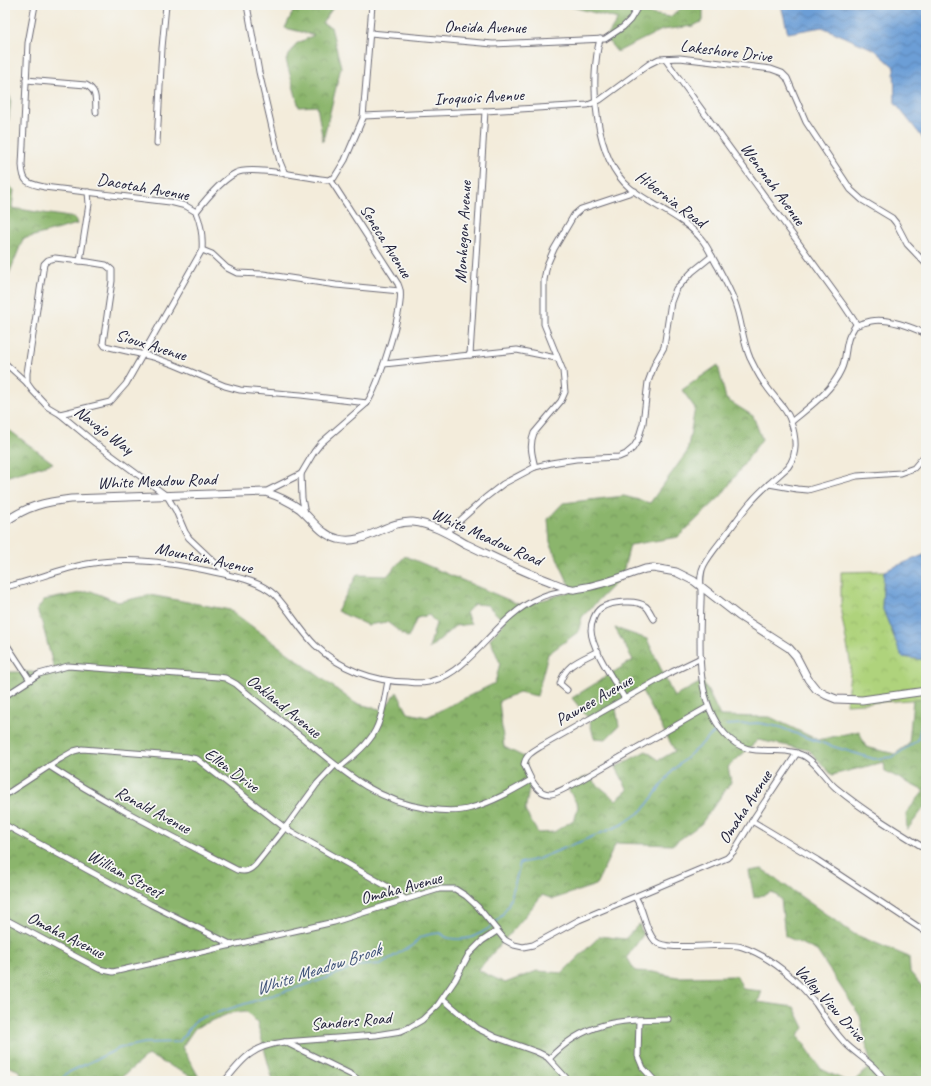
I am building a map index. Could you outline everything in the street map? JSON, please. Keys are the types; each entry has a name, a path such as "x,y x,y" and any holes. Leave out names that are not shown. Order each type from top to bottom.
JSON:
{"street":[{"path":"35,5 28,43 26,80 86,85 92,88 95,94 96,112"},
{"path":"156,143 166,5"},
{"path":"247,5 259,72 280,162 285,174"},
{"path":"330,179 334,178 345,160 363,116 372,5"},
{"path":"596,102 596,55 600,39 605,39 623,27 630,20 639,5"},
{"name":"Oneida Avenue","path":"370,33 493,44 600,39"},
{"name":"Lakeshore Drive","path":"596,102 649,64 665,59 680,58 771,69 782,72 787,78 806,122 851,190 862,200 892,218 907,244 926,264"},
{"name":"Wenonah Avenue","path":"665,59 857,325"},
{"name":"Dacotah Avenue","path":"26,80 22,165 24,179 29,184 170,202 186,206 196,212 225,179 237,172 246,170 330,179"},
{"name":"Iroquois Avenue","path":"363,116 588,105 596,102"},
{"name":"Hibernia Road","path":"596,102 596,116 600,133 613,167 622,180 635,191 695,232 704,242 737,308 750,359 766,387 789,414 791,422"},
{"name":"Monhegon Avenue","path":"470,354 485,111"},
{"name":"Seneca Avenue","path":"301,474 321,443 367,403 381,375 398,314 400,291 398,284 330,179"},
{"path":"535,468 531,453 534,433 561,401 565,392 562,371 544,324 543,294 547,266 554,249 574,215 581,209 635,191"},
{"path":"27,383 27,373 44,264 48,260 55,258 80,261 89,204 88,192"},
{"path":"60,414 110,402 126,384 202,250 203,240 196,212"},
{"path":"202,250 212,254 227,268 237,273 263,274 336,285 400,291"},
{"path":"446,532 503,484 535,468 551,463 576,459 619,457 630,451 637,443 642,423 648,382 655,363 664,347 670,302 676,289 692,272 712,256"},
{"name":"Sioux Avenue","path":"80,261 106,265 112,270 112,281 103,343 104,346 143,355 175,365 225,386 240,390 301,395 367,403"},
{"path":"926,334 894,323 881,321 872,321 855,326 848,338 845,357 841,370 836,379 816,402 791,422 795,446 793,461 751,502 718,544 702,570 701,586 701,658 705,693 708,707 726,735 732,741 754,751 789,751 803,755 810,760 835,787 865,810 926,849"},
{"path":"384,364 517,350 556,358"},
{"name":"Navajo Way","path":"5,364 27,383 48,407 60,414 95,443 127,465 167,496 189,538 229,576"},
{"path":"769,484 808,490 857,476 900,473 914,468 926,454"},
{"path":"265,492 301,474 302,498 305,514"},
{"name":"White Meadow Road","path":"5,522 26,509 51,501 265,492 283,498 305,514 324,532 330,536 342,540 354,540 366,537 390,526 413,522 432,526 524,572 572,589 596,586 645,569 652,568 676,572 688,576 740,616 789,648 796,656 808,679 816,689 826,695 836,699 862,700 926,691"},
{"name":"Mountain Avenue","path":"5,587 86,564 142,560 171,564 249,580 268,589 283,603 316,646 344,667 392,682 423,683 449,674 470,657 497,628 521,607 539,597 572,589"},
{"path":"625,699 592,638 591,624 600,608 613,603 625,602 637,602 646,606 654,619"},
{"path":"5,642 30,680"},
{"path":"567,690 560,684 566,670 576,662 598,651"},
{"name":"Pawnee Avenue","path":"531,780 524,764 530,753 672,672 701,658"},
{"name":"Oakland Avenue","path":"5,696 39,674 68,666 225,678 236,684 337,766 370,790 409,806 438,810 470,809 493,801 531,780"},
{"path":"285,828 317,784 337,766 364,746 373,734 382,710 388,681"},
{"path":"531,780 539,790 549,794 555,793 572,785 708,707"},
{"name":"Ellen Drive","path":"5,795 74,751 82,749 197,759 285,828 388,887 405,899"},
{"name":"Omaha Avenue","path":"5,919 107,972 120,971 334,922 439,889 455,889 466,896 505,940 514,945 523,947 533,945 579,920 727,858 734,851 797,753"},
{"name":"Ronald Avenue","path":"49,766 75,783 111,803 237,870 247,871 255,865 285,828"},
{"path":"752,821 817,860 926,932"},
{"name":"William Street","path":"5,825 150,904 232,945"},
{"name":"Valley View Drive","path":"635,897 647,928 656,942 666,945 681,946 736,945 759,954 775,964 808,995 846,1043 878,1071 885,1081"},
{"name":"Sanders Road","path":"226,1081 237,1066 249,1054 264,1047 284,1042 376,1035 401,1031 422,1020 443,999 469,954 496,930"},
{"path":"443,999 477,1028 495,1037 537,1052 549,1059 569,1081"},
{"path":"549,1059 559,1048 577,1035 596,1027 614,1022 668,1019"},
{"path":"639,1020 638,1056 643,1068 655,1081"},
{"path":"284,1042 352,1075 360,1081"}],"green space":[{"path":"296,5 335,5 322,23 331,27 341,67 323,141 317,106 299,107 286,60 296,44 314,35 285,28"},
{"path":"565,5 633,5 630,11 670,17 685,5 703,5 703,21 693,26 662,30 617,52 606,38 618,19"},
{"path":"5,88 11,99 5,150"},
{"path":"5,182 14,190 12,208 75,218 77,224 23,239 5,284"},
{"path":"718,365 726,399 753,416 762,439 721,496 678,537 630,545 622,576 582,617 578,632 548,654 537,696 519,692 499,701 504,747 524,757 531,779 525,811 538,833 554,832 575,819 578,806 567,787 587,776 616,800 628,790 616,767 646,751 659,760 675,751 642,691 615,703 619,726 606,739 594,738 589,719 572,698 633,660 615,628 647,639 674,697 703,681 720,716 770,717 818,740 859,731 866,747 895,754 909,744 913,699 926,699 926,805 907,830 906,813 924,791 885,771 884,762 832,775 809,750 758,740 728,767 731,782 701,824 672,845 616,843 596,885 553,899 542,895 478,970 505,983 537,971 562,973 600,936 625,939 639,924 643,935 627,957 635,971 653,972 677,977 737,976 743,989 762,991 758,1002 794,1007 804,1028 798,1035 821,1069 846,1081 273,1081 257,1022 246,1011 230,1013 195,1028 182,1047 201,1081 148,1055 117,1081 23,1081 20,1071 5,1065 5,672 55,672 37,610 44,600 91,591 118,602 150,595 230,610 355,703 383,710 397,692 408,713 427,717 495,683 500,663 490,639 505,622 487,605 474,604 466,613 471,624 455,626 429,649 436,623 429,615 417,618 408,638 387,622 367,625 337,611 357,575 387,576 405,556 523,606 572,591 550,542 548,519 563,503 624,496 650,503 687,452 695,408 682,390"},
{"path":"5,427 53,463 5,477"},
{"path":"884,571 882,607 902,657 926,660 926,699 846,704 851,666 841,613 841,572"},
{"path":"762,869 854,934 909,957 910,972 926,991 926,1081 854,1081 871,1066 860,1016 817,951 785,936 781,899 772,892 754,898 749,871"}],"water":[{"path":"781,5 926,5 926,142 895,103 894,67 875,50 822,27 788,33"},
{"path":"926,554 926,660 902,657 882,607 884,571"}],"waterway":[{"name":"White Meadow Brook","path":"726,725 758,723 780,727 825,744 874,759 893,757 918,740 926,704"},
{"name":"White Meadow Brook","path":"62,1081 65,1074 120,1048 145,1043 179,1042 197,1019 321,980 357,966 380,964 403,950 411,947 420,937 441,933 449,938 463,939 471,938 481,933 499,920 504,912 512,894 520,863 538,859 623,824 643,810 674,769 717,730"}]}
